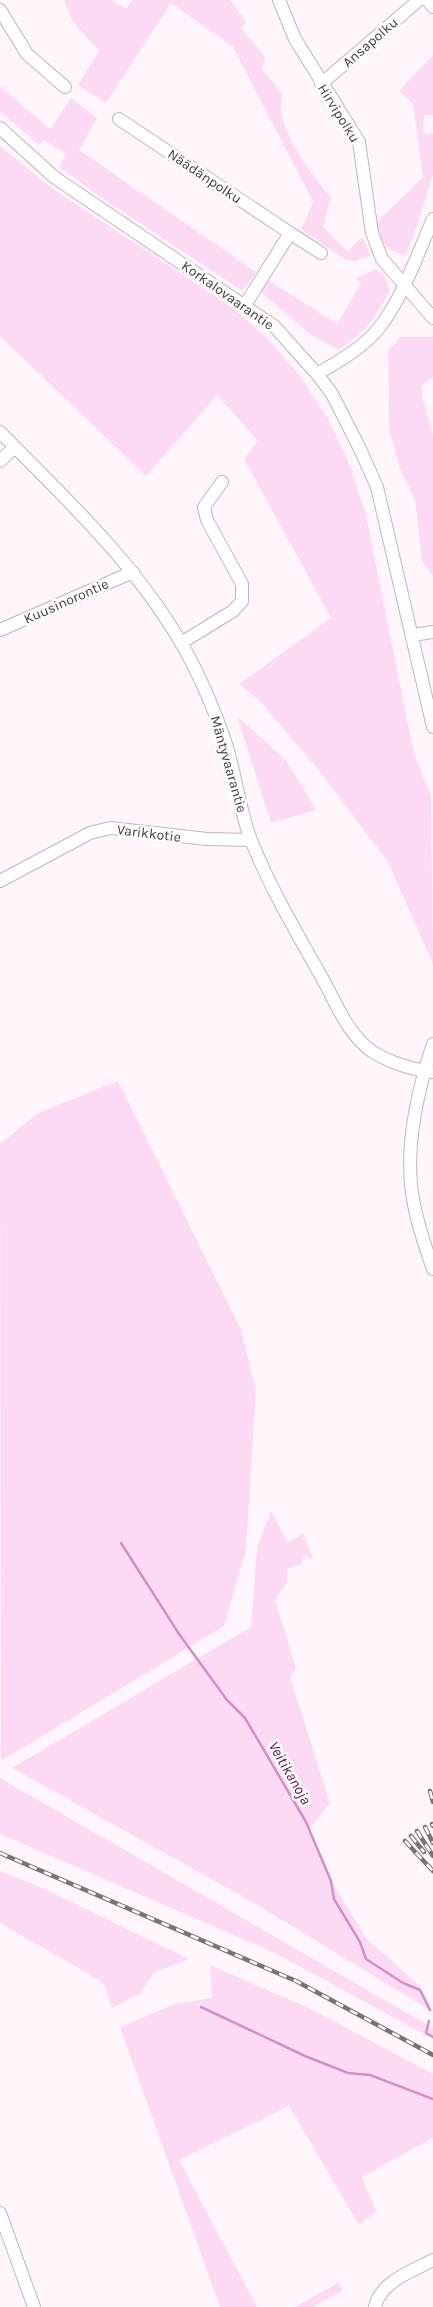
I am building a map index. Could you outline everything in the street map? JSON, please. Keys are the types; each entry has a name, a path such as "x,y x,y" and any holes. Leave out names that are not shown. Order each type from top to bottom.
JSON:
{"street":[{"name":"Hirvipolku","path":"279,0 294,39 359,142 375,242 382,259 433,318"},
{"name":"Ansapolku","path":"321,84 419,0"},
{"path":"427,0 433,7"},
{"path":"0,10 27,54 65,87"},
{"name":"Näädänpolku","path":"119,119 321,253"},
{"name":"Korkalovaarantie","path":"0,128 54,177 274,326 318,374 332,394 377,487 433,726"},
{"path":"318,374 360,346 379,328 404,284 433,219"},
{"path":"245,305 290,233"},
{"name":"Mäntyvaarantie","path":"0,432 84,516 156,602 181,643 208,696 226,744 251,840 283,908 353,1033 372,1051 399,1064 429,1072"},
{"path":"0,461 15,447"},
{"path":"181,643 233,611 242,601 242,584 207,520 204,507 222,482"},
{"name":"Kuusinorontie","path":"0,630 132,572"},
{"path":"413,635 433,632"},
{"name":"Varikkotie","path":"0,881 90,833 110,828 207,840 251,840"},
{"path":"433,1044 429,1072 414,1122 410,1162 413,1198 433,1269"},
{"path":"0,2214 34,2307"},
{"path":"375,2307 376,2300 388,2285 433,2260"}],"shaded area":[{"path":"64,0 112,0 126,9 132,0 230,0 246,21 241,28 265,57 262,69 282,94 283,120 296,149 331,198 323,227 347,251 363,237 371,256 355,261 344,259 301,229 313,202 233,47 171,3 106,103 78,85 99,51 73,22"},
{"path":"433,55 433,115 424,115 423,133 433,134 433,174 413,238 405,255 388,248 382,241 377,222 423,177 413,104 399,91"},
{"path":"0,86 50,129 71,98 97,118 79,150 256,272 245,288 241,290 102,198 59,167 66,154 44,140 39,145 0,111"},
{"path":"0,146 53,189 230,306 263,334 299,374 328,419 349,463 366,515 414,754 431,796 433,964 388,862 321,773 261,702 239,684 331,618 244,459 258,441 217,395 146,476 0,336"},
{"path":"375,269 384,275 390,290 380,309 369,323 357,337 339,350 311,335 261,292 268,280 337,324 361,283 356,279"},
{"path":"400,337 433,337 433,377 422,386 422,396 433,435 433,576 422,561 415,500 400,469 389,429 388,351"},
{"path":"237,716 286,760 316,810 271,823"},
{"path":"118,1081 241,1329 256,1390 246,1550 224,1626 1,1761 0,1144 38,1113"},
{"path":"271,1511 288,1543 303,1533 313,1559 303,1556 302,1564 287,1569 288,1581 275,1600 296,1668 290,1677 330,1803 309,1830 331,1881 367,1939 420,1986 433,2012 249,1900 12,1768 251,1627 257,1548"},
{"path":"0,1778 433,2028 433,2039 275,1953 0,1834"},
{"path":"0,1871 40,1887 189,1959 153,1973 141,1993 112,2008 104,1985 94,1977 0,1923"},
{"path":"210,1965 311,2009 433,2074 433,2138 362,2177 376,2211 359,2225 289,2106 179,2160 257,2307 220,2307 120,2027 175,2004 212,1998"},
{"path":"338,2283 343,2290 313,2307 295,2307"}],"waterway":[{"name":"Veitikanoja","path":"121,1543 179,1634 227,1700 245,1718 306,1822 331,1881 334,1899 360,1942 366,1959 403,1983 420,1990 430,2010"},
{"path":"201,2007 305,2056 348,2073 370,2075 433,2099"},
{"name":"Veitikanoja","path":"429,2021 426,2033 433,2037"}],"railway":[{"path":"430,1791 433,1802"},
{"path":"425,1827 433,1843"},
{"path":"417,1831 433,1856"},
{"path":"411,1836 424,1852"},
{"path":"405,1841 433,1871"},
{"path":"0,1853 296,1981 433,2055"}]}
